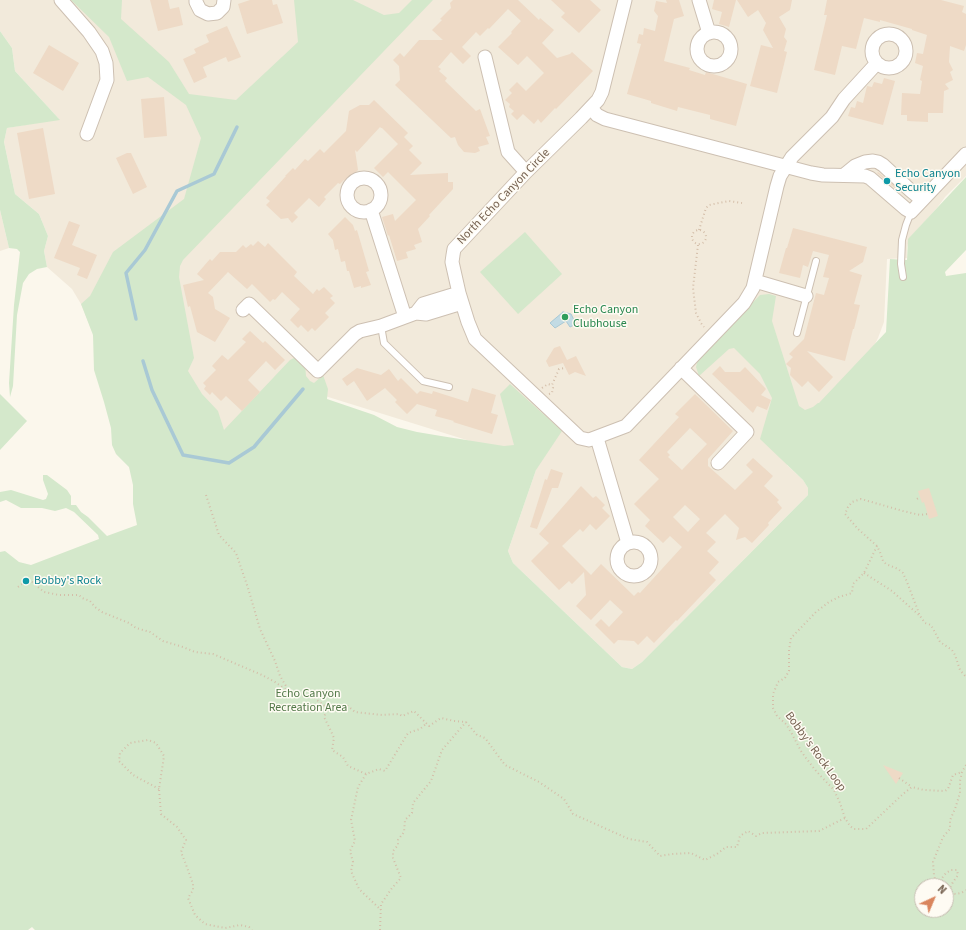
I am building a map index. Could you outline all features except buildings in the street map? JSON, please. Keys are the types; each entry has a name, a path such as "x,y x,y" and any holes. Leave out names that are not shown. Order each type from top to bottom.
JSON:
{"street":[{"path":"61,0 89,32 102,51 106,63 107,80 87,134"},
{"path":"196,0 200,10 208,14 217,13 223,7 224,0"},
{"name":"North Echo Canyon Circle","path":"624,0 602,92 598,100 526,172 454,249 452,262 468,322 475,339 580,438 590,440 626,426 744,303 753,288 755,281 780,176 792,157 832,117 844,99 877,63"},
{"path":"699,0 709,33"},
{"path":"485,57 508,152 526,172"},
{"path":"591,108 597,115 605,119 786,166 823,175 865,176 870,178 906,210 911,212 966,154"},
{"path":"844,175 855,166 865,162 878,162 916,195 924,198"},
{"path":"371,210 410,315"},
{"path":"755,281 806,296"},
{"path":"244,310 249,304 318,371 355,334 410,315 426,314 461,298"},
{"path":"681,368 747,432 718,463"},
{"path":"597,438 628,543"}],"lane":[{"path":"903,277 901,264 902,240 911,212"},
{"path":"797,333 816,261"},
{"path":"381,326 384,343 423,381 449,388"}],"path":[{"path":"699,230 706,208 709,205 716,203 742,202"},
{"path":"695,230 703,231 706,238 702,244 698,245 694,244 691,237 695,230"},
{"path":"698,245 693,288 696,313 701,324 712,335"},
{"path":"546,395 552,393 552,385 559,369 565,368"},
{"path":"542,391 542,388 548,384 552,385"},
{"path":"206,495 219,534 236,553 260,629 275,661 280,676 290,692"},
{"path":"920,616 903,573 883,561 877,546 858,529 845,514 852,502 861,499 903,511 927,514"},
{"name":"Bobby's Rock Loop","path":"845,818 834,790 816,771 801,751 786,724 777,716 773,708 773,694 778,682 785,678 788,671 791,638 816,612 828,602 852,593 853,584 864,573 877,546"},
{"path":"864,573 892,591 920,616 925,623 931,625 940,642 952,650 960,670 966,677"},
{"path":"18,587 26,581 32,582 44,592 59,595 80,595 82,598 90,601 94,607 102,612 129,623 136,628 150,632 163,641 195,652 214,654 252,672 262,675 294,695 313,697 326,707 348,706 355,712 382,715 399,714 402,716 414,711 429,726 441,718 466,722 477,735 485,738 505,765 539,782 564,799 573,814 629,839 647,842 660,856 690,853 705,860 717,854 726,847 737,846 740,836 748,831 756,836 762,833 819,831 845,818 854,829 866,829 912,787"},
{"path":"328,707 324,717 334,738 332,750 343,757 348,766 366,774"},
{"path":"380,930 381,904 401,878 393,858 393,851 404,832 405,820 412,813 413,802 430,781 442,750 466,722"},
{"path":"381,910 359,889 351,871 353,862 350,851 355,841 351,820 358,787 366,774 379,769 386,771 408,733 420,729 427,723"},
{"path":"159,789 133,775 120,761 120,754 130,743 148,740 156,743 164,756 159,789 160,814 177,827 186,840 181,852 193,884 193,891 188,898 195,915 205,924 225,928 240,925 249,927 252,930"},
{"path":"966,765 962,772 960,793 950,820 950,829 943,837 933,862 936,884 950,870 957,870 958,875 953,882 950,893 956,894 966,890"},
{"path":"899,778 912,787 924,790 945,791 948,788 953,776 962,772"}],"shaded area":[{"path":"0,0 966,0 966,176 945,197 909,239 907,258 887,259 884,322 878,338 871,352 787,465 803,480 808,488 808,495 642,662 632,669 622,667 513,563 508,551 536,470 515,455 325,396 254,470 98,346 81,304 72,289 47,267 44,251 48,236 39,214 15,194 4,142 7,128 59,119 15,71 12,48 0,31"},
{"path":"0,210 9,248 0,251"}],"green space":[{"name":"Echo Canyon Recreation Area","path":"71,0 122,0 121,19 169,62 189,94 236,100 298,42 294,0 353,0 384,15 399,13 412,0 433,0 183,260 180,266 179,277 194,358 188,371 202,394 218,411 224,430 290,360 298,356 305,363 306,376 310,381 314,383 323,375 328,389 327,399 374,415 397,427 417,432 504,446 514,445 500,394 510,384 562,431 536,470 508,551 513,563 622,667 632,669 642,662 808,495 808,488 803,480 760,439 772,398 760,374 734,348 729,349 699,376 696,367 698,359 760,295 769,294 776,296 772,321 799,406 805,410 819,403 886,332 890,259 907,260 908,239 966,177 966,250 945,272 946,276 966,273 966,930 35,930 32,927 28,930 0,930 0,552 5,551 19,562 31,565 99,539 98,535 74,512 66,508 55,511 42,508 21,508 6,500 0,502 0,492 11,490 43,500 46,499 48,494 43,480 43,475 47,475 67,490 71,496 71,505 76,505 81,512 107,536 137,525 133,504 133,485 129,467 116,454 112,445 111,428 94,370 93,335 81,304 90,296 113,252 184,199 201,138 186,105 148,77 127,81 109,37"},
{"path":"0,31 12,48 15,71 60,120 7,128 4,142 15,194 39,214 48,236 44,251 47,267 37,269 29,274 23,283 17,315 13,386 10,397 9,383 14,305 20,252 17,249 9,248 0,210"},
{"path":"525,232 562,274 518,314 480,272"},
{"path":"0,394 27,421 0,450"}],"water":[{"name":"Echo Canyon Clubhouse","path":"563,312 571,314 576,324 570,327 566,321 555,328 550,323"}],"waterway":[{"path":"136,319 126,273 145,250 177,191 214,174 237,127"},
{"path":"143,361 152,390 183,455 229,463 254,447 303,389"}],"place":[{"name":"Echo Canyon Security","path":"887,181"},
{"name":"Echo Canyon Clubhouse","path":"565,317"},
{"name":"Bobby's Rock","path":"26,581"}]}
